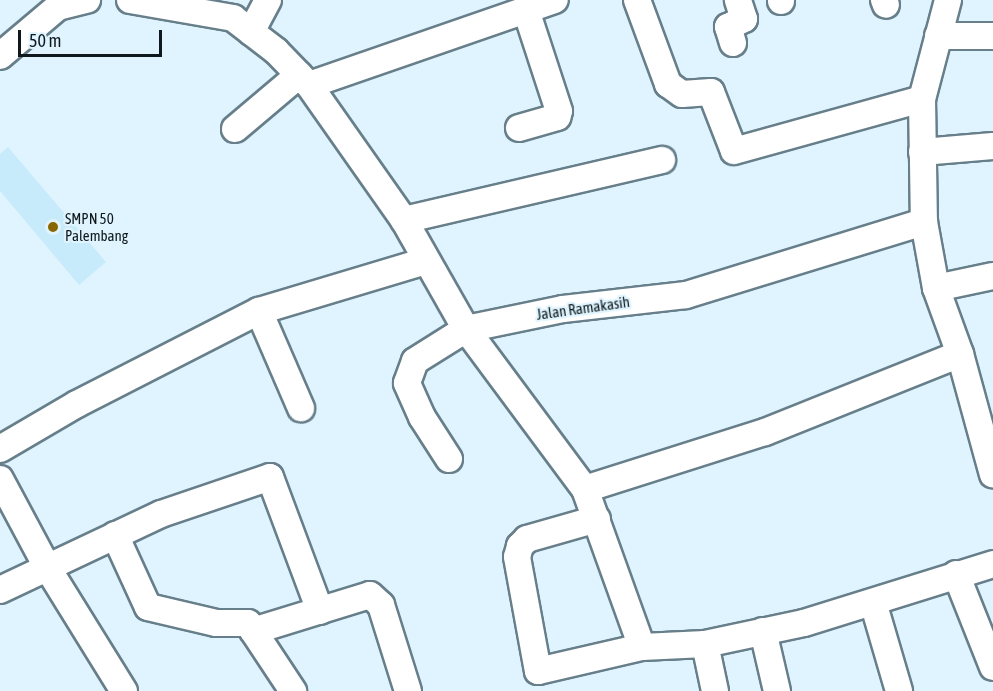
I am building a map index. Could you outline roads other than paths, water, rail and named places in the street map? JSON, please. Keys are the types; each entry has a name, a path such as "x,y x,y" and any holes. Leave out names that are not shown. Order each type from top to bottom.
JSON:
{"street":[{"path":"0,56 58,7 87,0"},
{"path":"130,0 232,18 252,32 304,80 404,220 466,329 585,489 642,647"},
{"path":"252,32 268,0"},
{"path":"236,129 304,80 555,0"},
{"path":"637,0 668,84 682,94 711,92 734,151 922,99"},
{"path":"733,44 728,27 744,19 738,0"},
{"path":"948,0 922,99 924,222 936,288 960,354 993,475"},
{"path":"519,128 557,117 559,111 526,10"},
{"path":"938,36 993,36"},
{"path":"922,152 993,146"},
{"path":"404,220 662,160"},
{"name":"Jalan Ramakasih","path":"466,329 563,309 686,295 924,222"},
{"path":"0,449 77,404 260,311 426,261"},
{"path":"936,288 993,276"},
{"path":"260,311 301,408"},
{"path":"448,459 422,417 407,383 416,361 466,329"},
{"path":"585,489 765,432 960,354"},
{"path":"0,590 161,514 270,477 320,610"},
{"path":"0,480 47,567 124,691"},
{"path":"597,519 527,539 520,546 517,557 540,681 642,647 705,644 763,631 873,602 993,564"},
{"path":"115,535 148,607 216,623 248,623 293,691"},
{"path":"956,574 993,667"},
{"path":"253,631 370,595 376,597 408,691"},
{"path":"873,602 899,691"},
{"path":"763,631 777,691"},
{"path":"705,644 715,691"}],"place":[{"name":"SMPN 50 Palembang","path":"53,227"}]}
